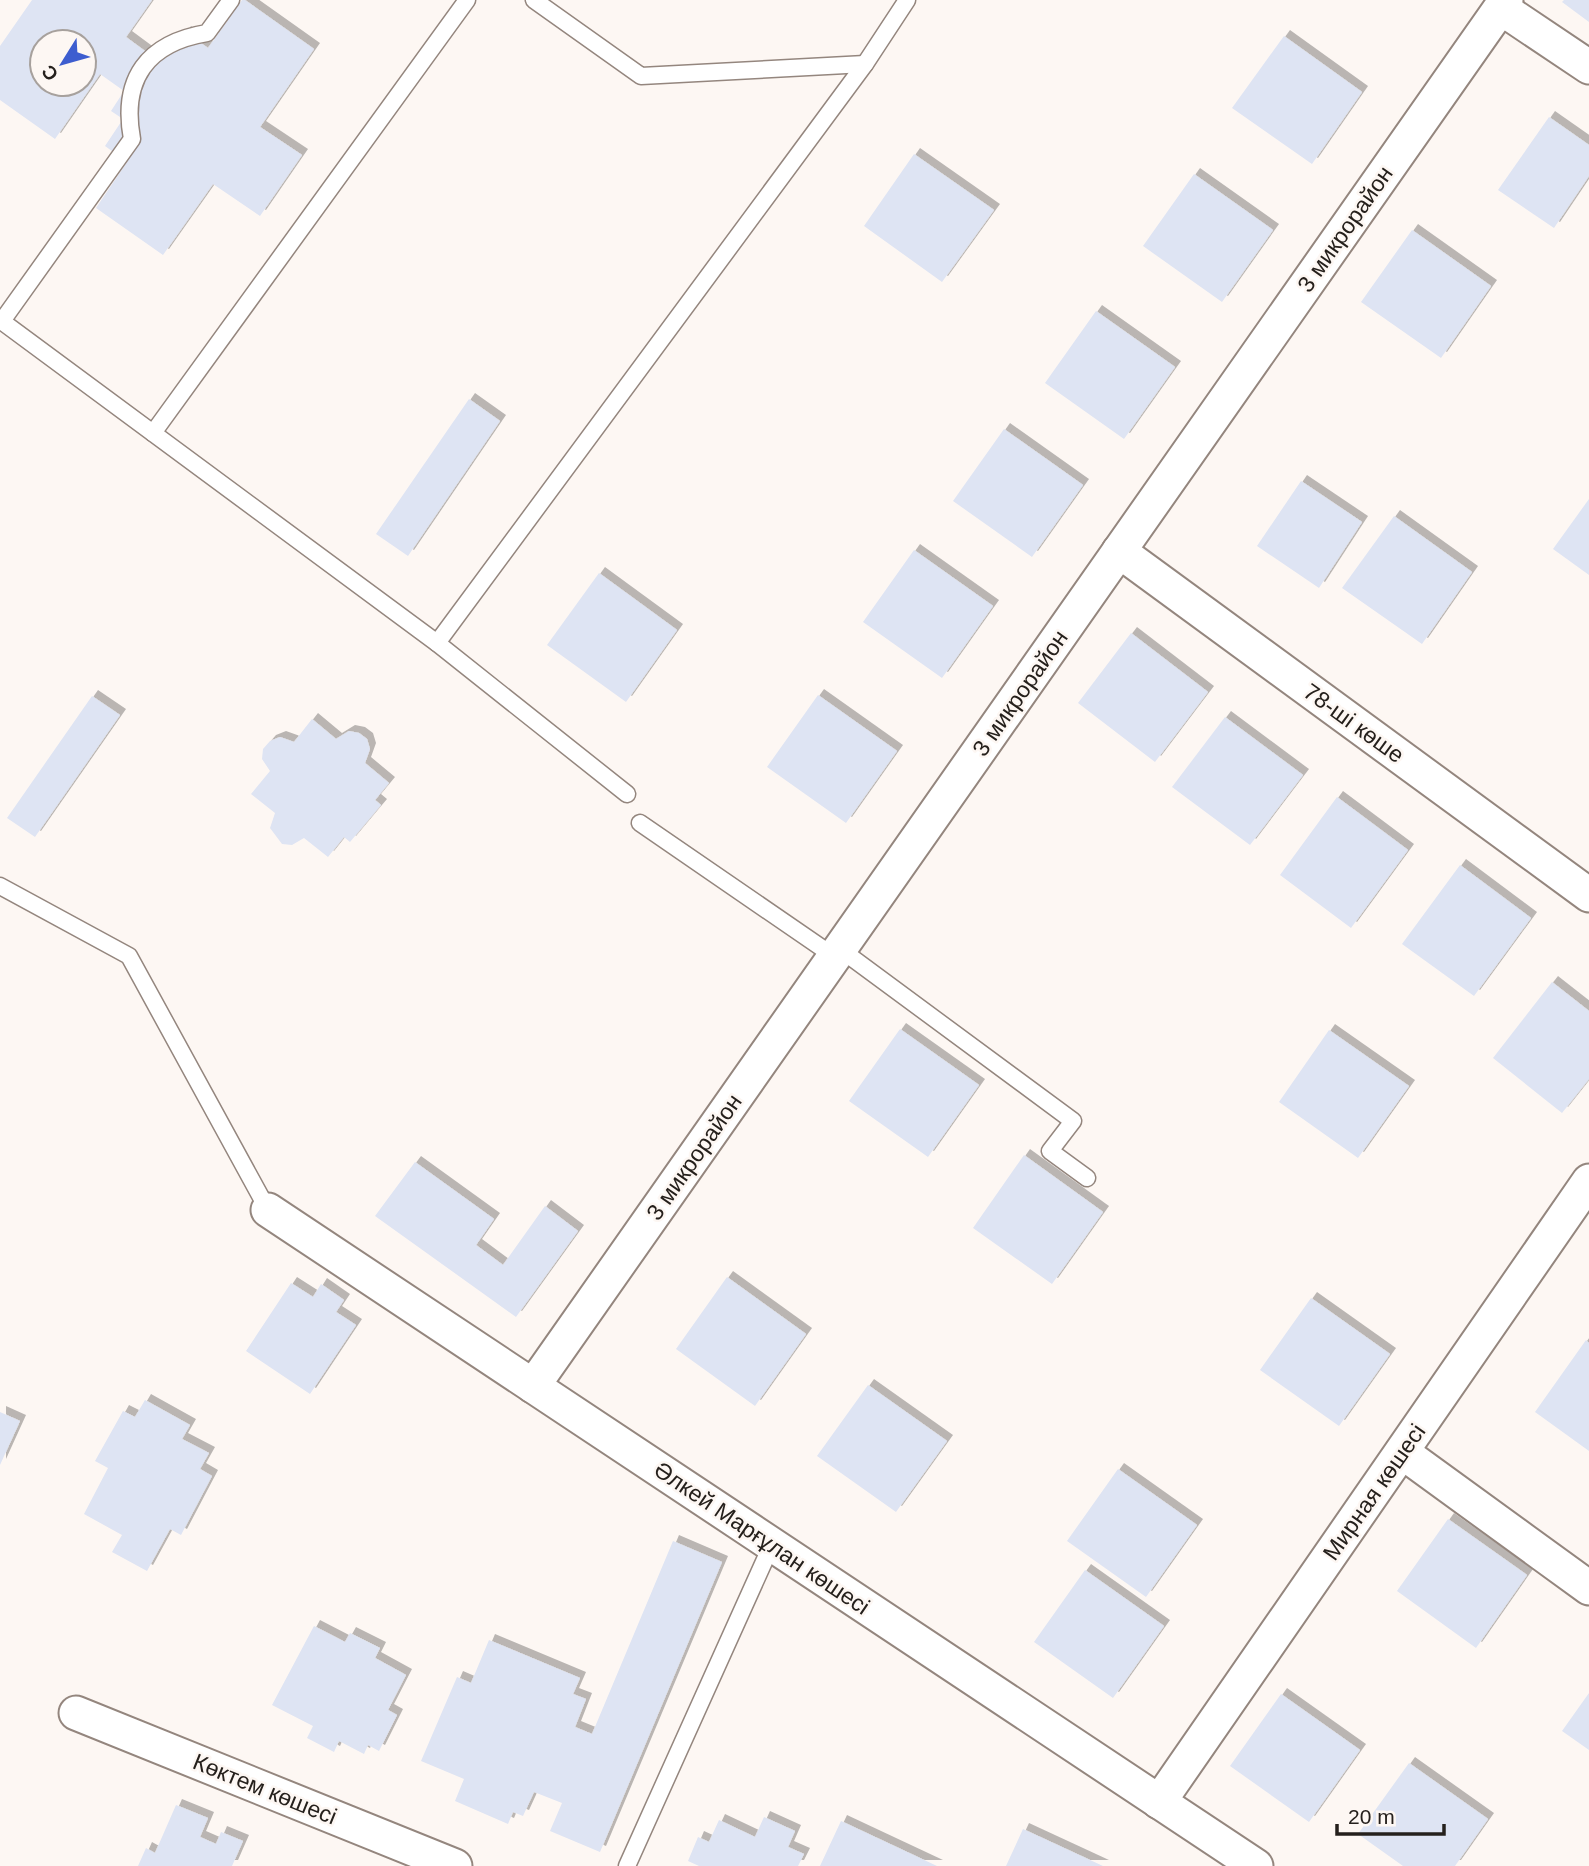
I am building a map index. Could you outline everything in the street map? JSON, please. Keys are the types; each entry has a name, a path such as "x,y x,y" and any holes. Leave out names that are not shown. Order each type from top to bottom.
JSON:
{"street":[{"path":"1504,4 1589,67"},
{"name":"3 микрорайон","path":"533,1386 1504,4"},
{"name":"78-ші көше","path":"1119,551 1589,895"},
{"name":"Мирная көшесі","path":"1159,1802 1589,1181"},
{"name":"Әлкей Марғұлан көшесі","path":"268,1210 1256,1866"},
{"path":"1402,1452 1589,1588"},
{"name":"Көктем көшесі","path":"76,1713 455,1866"}],"lane":[{"path":"231,0 207,33 180,38 153,55 134,82 128,113 132,139 1,321 437,643 627,794"},
{"path":"153,433 467,0"},
{"path":"534,0 641,76 864,64"},
{"path":"437,643 864,64 907,0"},
{"path":"640,823 838,953 1073,1121 1050,1151 1087,1178"},
{"path":"0,886 129,956 268,1210"},
{"path":"627,1866 772,1544"}],"building":[{"path":"32,0 152,0 126,37 149,54 153,47 168,57 185,32 208,48 242,0 245,0 314,49 260,127 302,155 260,216 213,184 163,255 96,208 127,162 105,146 123,119 111,111 124,91 100,74 98,77 98,28 28,28 28,98 83,98 55,139 0,100 0,46"},
{"path":"1589,0 1589,22 1562,2"},
{"path":"1284,36 1362,92 1312,164 1232,108"},
{"path":"1549,117 1589,145 1589,176 1554,228 1498,190"},
{"path":"914,154 994,210 942,282 864,226"},
{"path":"1194,174 1273,230 1222,302 1143,246"},
{"path":"1412,230 1491,286 1441,358 1361,302"},
{"path":"1096,311 1175,367 1124,439 1045,383"},
{"path":"469,399 500,421 408,556 376,534"},
{"path":"1004,429 1083,485 1032,557 953,501"},
{"path":"1301,481 1362,522 1319,588 1257,546"},
{"path":"1589,499 1589,575 1553,549"},
{"path":"1394,516 1472,572 1422,644 1342,588"},
{"path":"914,550 993,606 942,678 863,622"},
{"path":"599,573 677,630 626,702 547,645"},
{"path":"1131,633 1208,692 1155,762 1078,703"},
{"path":"818,695 897,751 846,823 767,767"},
{"path":"92,696 120,715 35,837 7,818"},
{"path":"1225,717 1303,775 1250,845 1172,787"},
{"path":"312,719 336,739 349,731 359,733 367,739 370,749 365,763 389,783 375,800 381,805 350,842 344,837 328,857 304,838 292,845 282,844 270,828 275,813 251,794 270,771 262,759 263,749 270,741 280,737 294,742"},
{"path":"1337,797 1408,850 1351,928 1280,875"},
{"path":"1460,865 1531,918 1474,996 1402,944"},
{"path":"1552,982 1589,1011 1589,1079 1562,1113 1493,1058"},
{"path":"900,1029 979,1085 928,1157 849,1101"},
{"path":"1329,1030 1409,1086 1358,1158 1279,1102"},
{"path":"1024,1155 1103,1212 1052,1284 973,1228"},
{"path":"415,1162 494,1219 476,1245 503,1265 545,1206 578,1231 516,1317 375,1216"},
{"path":"727,1277 806,1334 755,1406 676,1349"},
{"path":"291,1283 313,1297 321,1284 344,1300 336,1312 356,1325 310,1394 246,1351"},
{"path":"1311,1298 1390,1354 1339,1426 1260,1370"},
{"path":"1586,1340 1589,1343 1589,1451 1535,1412"},
{"path":"868,1385 947,1441 896,1512 817,1456"},
{"path":"145,1400 190,1425 182,1439 209,1453 200,1469 212,1476 181,1535 170,1529 147,1571 112,1552 122,1535 84,1514 108,1468 95,1461 123,1411 135,1417"},
{"path":"0,1412 20,1421 0,1465"},
{"path":"1118,1469 1197,1525 1146,1597 1067,1541"},
{"path":"1448,1519 1527,1575 1476,1648 1397,1591"},
{"path":"673,1541 722,1562 600,1852 550,1831 562,1803 534,1792 523,1816 513,1812 508,1824 455,1801 464,1779 421,1761 457,1677 471,1683 489,1640 580,1678 573,1694 586,1699 575,1727 592,1734"},
{"path":"1085,1570 1164,1626 1113,1698 1034,1642"},
{"path":"314,1626 345,1642 350,1633 380,1648 375,1658 406,1675 388,1710 397,1715 379,1751 368,1745 364,1754 339,1741 334,1752 307,1738 313,1726 272,1705"},
{"path":"1589,1693 1589,1750 1562,1731"},
{"path":"1281,1694 1360,1750 1309,1822 1230,1766"},
{"path":"1409,1763 1488,1819 1455,1866 1403,1866 1358,1834"},
{"path":"176,1805 208,1818 200,1837 216,1844 221,1832 243,1841 232,1866 138,1866 146,1848 155,1853"},
{"path":"764,1817 795,1831 788,1847 804,1854 798,1866 699,1866 688,1861 698,1837 709,1842 719,1820 755,1837"},
{"path":"841,1821 937,1866 820,1866"},
{"path":"1023,1829 1103,1866 1006,1866"}]}
